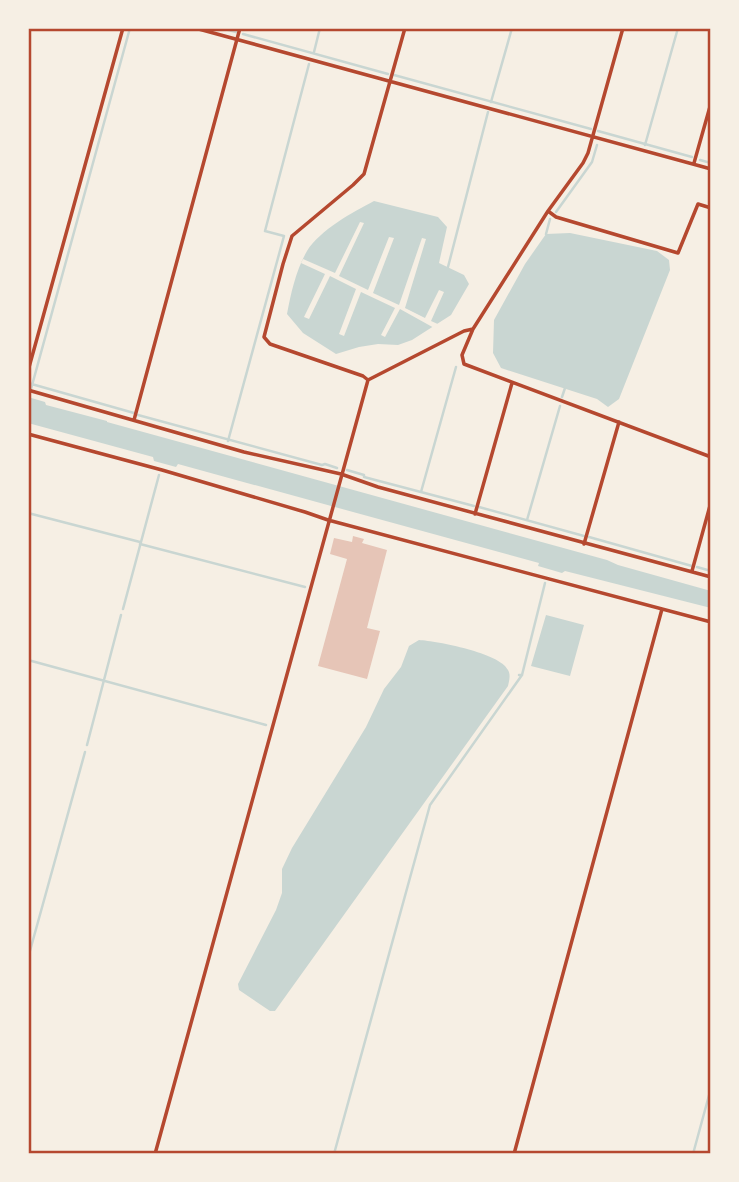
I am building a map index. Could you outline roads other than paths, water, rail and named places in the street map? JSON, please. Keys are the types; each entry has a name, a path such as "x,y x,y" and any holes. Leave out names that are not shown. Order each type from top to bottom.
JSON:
{"street":[{"path":"28,371 122,28"},
{"path":"195,28 711,169"},
{"path":"134,420 240,28"},
{"path":"368,380 270,344 264,337 282,264 292,236 364,174 405,28"},
{"path":"623,28 583,163 548,211 473,329 462,355 464,364 711,457"},
{"path":"694,163 711,103"},
{"path":"548,211 556,217 678,253 698,204 711,208"},
{"path":"155,1154 368,380 464,331 473,329"},
{"path":"475,514 512,383"},
{"path":"28,390 244,452 711,578"},
{"path":"584,544 619,422"},
{"path":"28,434 328,520 711,622"},
{"path":"692,572 711,502"},
{"path":"514,1154 663,609"}],"waterway":[{"path":"28,400 130,28"},
{"path":"221,28 236,32"},
{"path":"314,52 320,28"},
{"path":"491,102 512,28"},
{"path":"645,145 678,28"},
{"path":"243,34 388,74"},
{"path":"228,441 284,236 265,231 309,64"},
{"path":"394,75 591,129"},
{"path":"448,267 488,112"},
{"path":"598,131 692,157"},
{"path":"556,212 592,162 597,145"},
{"path":"700,160 711,163"},
{"path":"546,234 550,219"},
{"path":"421,492 456,367"},
{"path":"28,383 134,413"},
{"path":"562,397 565,388"},
{"path":"527,520 560,406"},
{"path":"138,415 337,468"},
{"path":"347,470 474,506"},
{"path":"123,609 159,475"},
{"path":"479,507 584,536"},
{"path":"28,513 140,542"},
{"path":"589,537 692,566"},
{"path":"140,544 305,587"},
{"path":"697,567 711,571"},
{"path":"519,675 522,675 545,583"},
{"path":"87,745 121,615"},
{"path":"28,660 266,725"},
{"path":"334,1154 430,805 522,675"},
{"path":"28,958 85,752"},
{"path":"693,1154 711,1088"}]}
